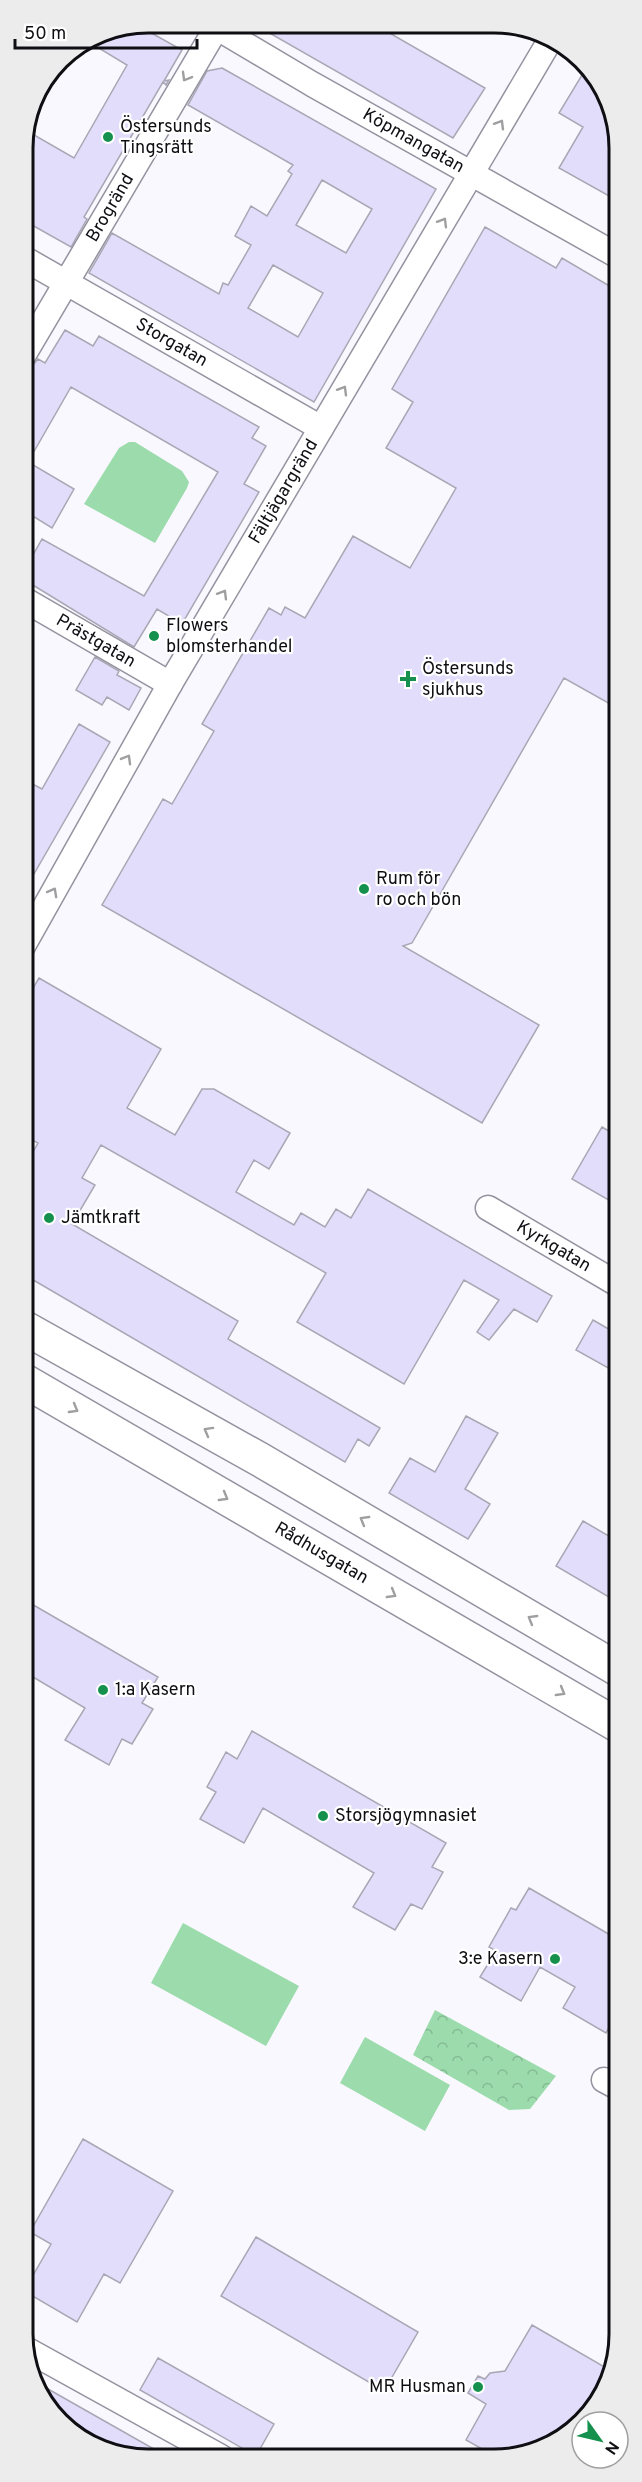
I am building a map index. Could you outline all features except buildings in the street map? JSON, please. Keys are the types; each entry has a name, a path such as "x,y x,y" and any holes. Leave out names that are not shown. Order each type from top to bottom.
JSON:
{"main road":[{"path":"33,1333 259,1459 609,1664"},
{"name":"Rådhusgatan","path":"33,1386 609,1720"}],"street":[{"name":"Brogränd","path":"33,339 110,211 210,33"},
{"name":"Köpmangatan","path":"230,33 312,84 609,251"},
{"name":"Fältjägargränd","path":"33,928 170,684 547,46"},
{"name":"Storgatan","path":"33,264 321,428"},
{"name":"Prästgatan","path":"33,605 170,684"},
{"name":"Kyrkgatan","path":"488,1208 609,1279"},
{"path":"35,2354 207,2449"}],"green space":[{"path":"129,442 135,442 182,471 189,482 155,543 84,504 119,448"},
{"path":"183,1923 299,1986 266,2046 151,1983"},
{"path":"435,2010 556,2076 530,2109 509,2110 413,2055"},
{"path":"365,2037 450,2085 425,2131 340,2083"}],"place":[{"name":"Östersunds Tingsrätt","path":"108,137"},
{"name":"Flowers blomsterhandel","path":"154,636"},
{"name":"Östersunds sjukhus","path":"408,679"},
{"name":"Rum för ro och bön","path":"364,889"},
{"name":"Jämtkraft","path":"49,1218"},
{"name":"1:a Kasern","path":"103,1690"},
{"name":"Storsjögymnasiet","path":"323,1816"},
{"name":"3:e Kasern","path":"555,1959"},
{"name":"MR Husman","path":"478,2387"}]}
